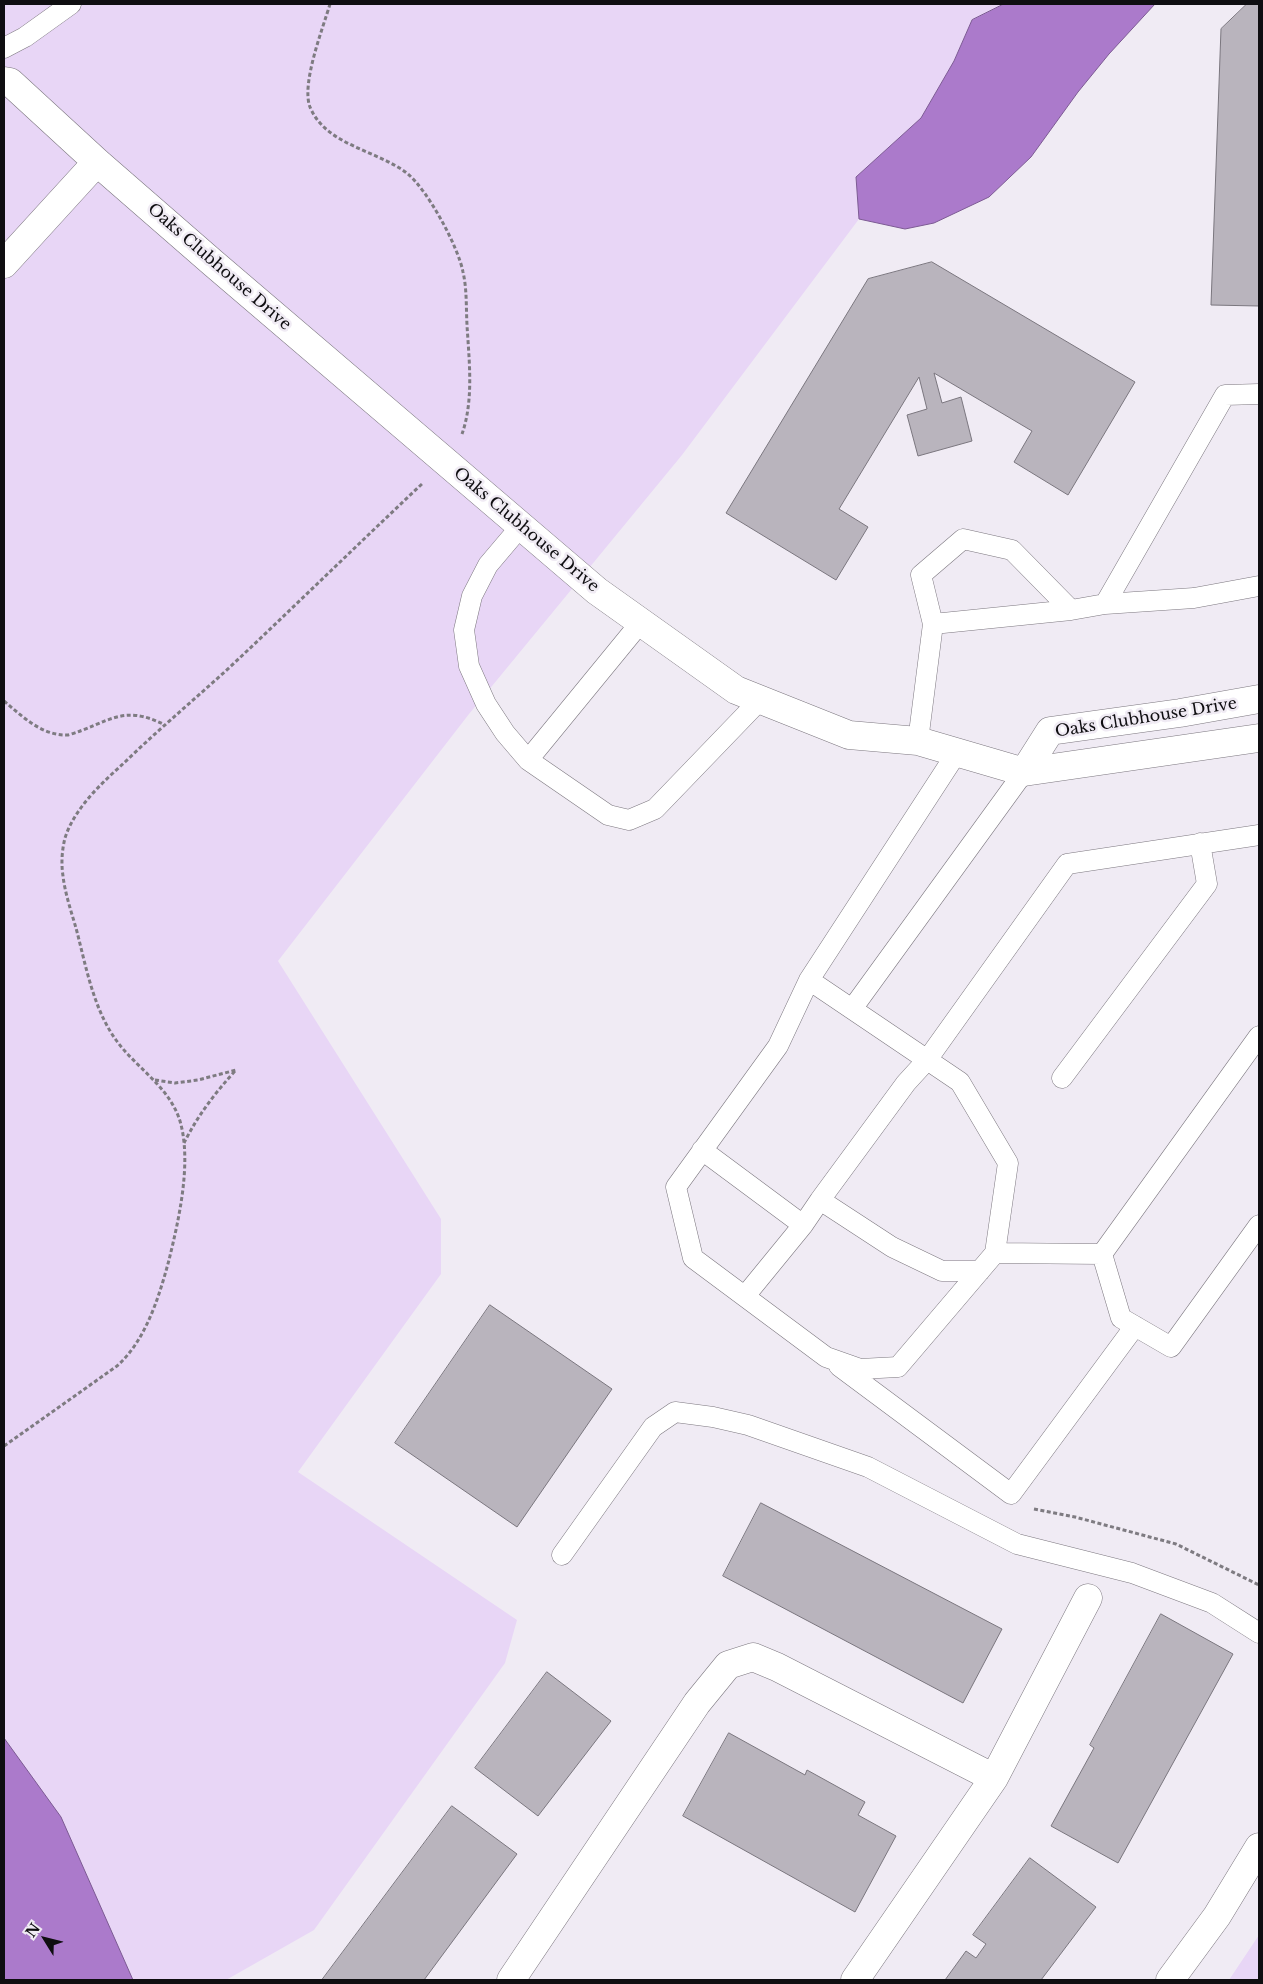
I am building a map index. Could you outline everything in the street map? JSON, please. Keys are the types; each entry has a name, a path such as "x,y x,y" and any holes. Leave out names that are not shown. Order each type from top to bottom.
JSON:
{"street":[{"name":"Oaks Clubhouse Drive","path":"6,77 97,162 597,591 736,690 849,735 918,741 956,754 1024,772 1259,738"},
{"path":"4,264 97,162"},
{"name":"Oaks Clubhouse Drive","path":"1024,772 1050,731 1180,713 1259,699"},
{"path":"854,1980 994,1778 1088,1598"},
{"path":"510,1980 697,1703 728,1665 753,1657 777,1667 994,1778"},
{"path":"1170,1980 1217,1916 1259,1847"}],"lane":[{"path":"4,48 25,37 70,4"},
{"path":"1105,604 1225,395 1259,394"},
{"path":"521,526 488,565 472,596 464,630 469,666 486,704 505,733 528,760 608,814 629,820 655,809 760,700"},
{"path":"918,741 933,624 921,575 963,539 1012,550 1071,610"},
{"path":"933,624 1071,610 1105,604 1194,598 1259,586"},
{"path":"528,760 641,622"},
{"path":"956,754 809,980 778,1046 676,1187 693,1258 1011,1494 1135,1326"},
{"path":"852,1009 1024,772"},
{"path":"745,1296 803,1225 906,1083 927,1060 1067,864 1259,835"},
{"path":"1062,1078 1207,884 1200,844"},
{"path":"809,980 960,1082 1008,1163 995,1253 898,1367 860,1369 826,1357"},
{"path":"1102,1254 1259,1036"},
{"path":"702,1150 803,1225"},
{"path":"820,1200 892,1247 942,1271 980,1271"},
{"path":"1102,1254 1121,1318 1171,1347 1259,1225"},
{"path":"995,1253 1102,1254"},
{"path":"562,1555 653,1427 675,1412 713,1417 748,1425 868,1467 1018,1544 1132,1573 1212,1603 1259,1633"}],"path":[{"path":"4,1446 127,1357 136,1344 156,1300 171,1252 182,1194 185,1166 184,1144 179,1119 171,1102 154,1080 116,1040 98,1008 65,886 62,851 72,822 81,808 115,771 230,667 446,462 458,445 464,428 468,405 470,366 463,271 457,253 431,201 420,187 395,165 337,137 316,118 309,105 308,80 330,4"},
{"path":"4,701 42,730 59,735 68,735 121,715 133,714 152,718 165,725"},
{"path":"154,1080 174,1083 198,1080 236,1070 211,1098 184,1144"},
{"path":"1011,1494 1026,1508 1075,1517 1176,1544 1259,1586"}],"shaded area":[{"path":"4,4 1004,4 972,20 954,61 921,118 856,177 859,219 682,455 469,714 278,961 441,1219 441,1274 298,1472 517,1620 505,1663 314,1930 226,1980 4,1980"},
{"path":"1004,4 1155,4 1109,54 1078,92 1031,157 989,197 934,223 905,229 859,219 856,177 921,118 954,61 972,20"},
{"path":"4,1738 61,1817 133,1980 4,1980"},
{"path":"1259,1935 1259,1980 1229,1980"}],"building":[{"path":"1247,4 1259,4 1259,306 1211,305 1221,29"},
{"path":"932,262 1135,382 1068,495 1014,462 1032,431 934,373 942,403 961,397 972,441 918,456 907,415 927,409 919,377 839,509 868,527 836,580 726,513 868,279"},
{"path":"490,1305 612,1389 517,1527 395,1443"},
{"path":"761,1503 1002,1629 963,1703 723,1576"},
{"path":"1161,1614 1233,1654 1118,1863 1051,1826 1094,1748 1090,1745"},
{"path":"547,1672 611,1721 538,1816 475,1768"},
{"path":"729,1733 805,1775 807,1770 865,1802 858,1815 896,1836 855,1912 683,1816"},
{"path":"452,1806 517,1854 424,1980 322,1980"},
{"path":"1030,1858 1096,1907 1041,1980 945,1980 966,1951 976,1958 986,1944 973,1935"}]}
